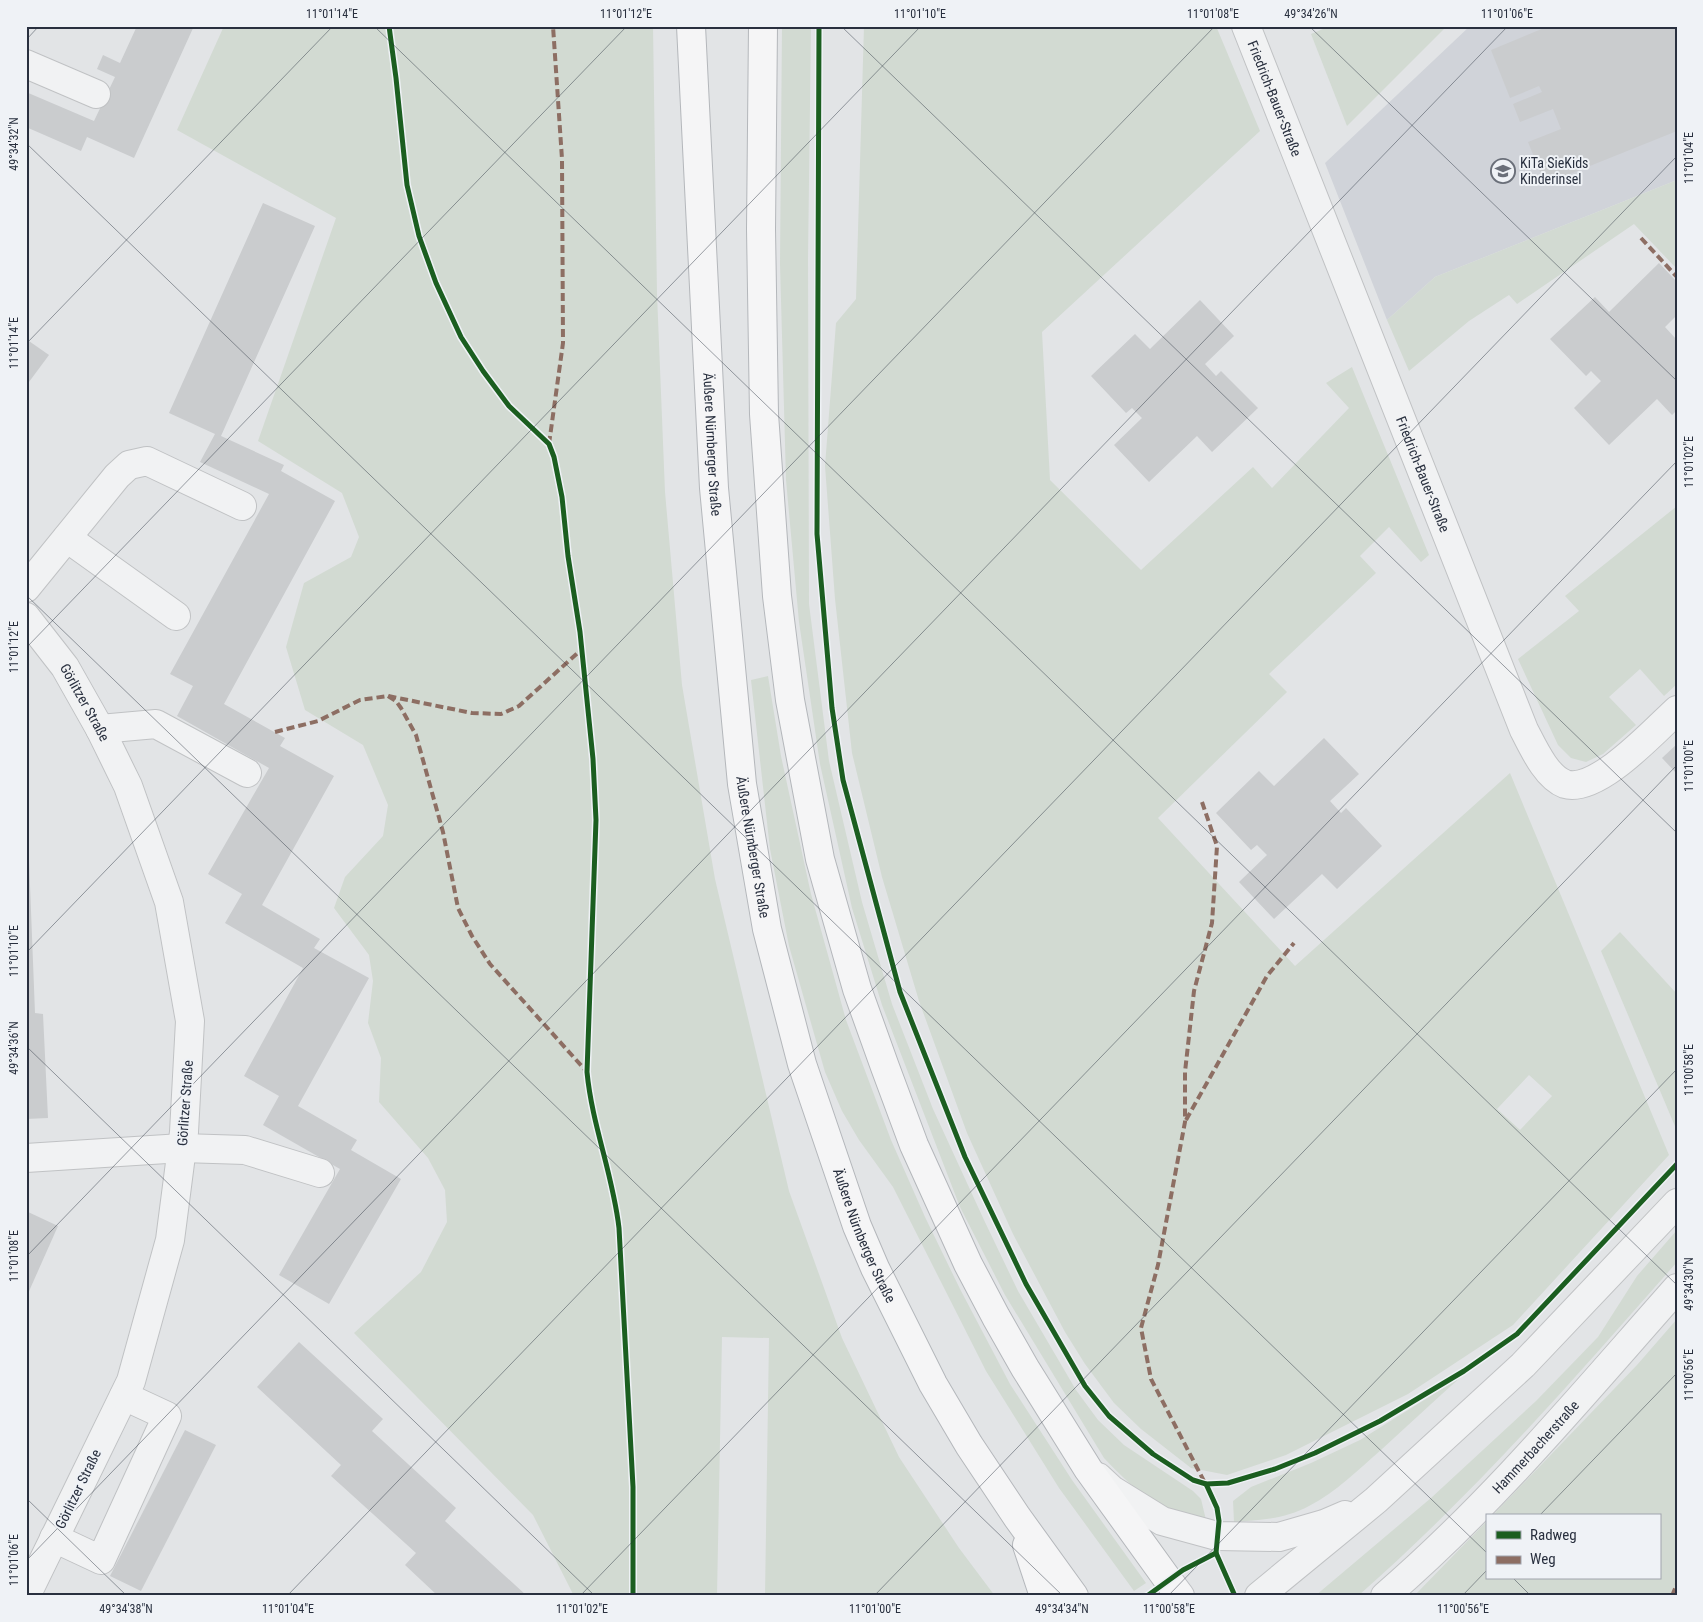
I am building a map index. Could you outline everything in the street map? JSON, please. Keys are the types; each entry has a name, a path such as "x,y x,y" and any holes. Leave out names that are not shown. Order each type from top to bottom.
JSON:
{"highway":[{"name":"Äußere Nürnberger Straße","path":"692,26 714,488 742,784 767,929 802,1064 857,1226 875,1268 933,1384 974,1453 1074,1596"},
{"path":"763,26 761,308 764,414 776,596 792,709 820,859 857,989 914,1145 968,1264 1025,1368 1088,1469 1174,1588"},
{"path":"1017,1516 1044,1596"}],"street":[{"name":"Friedrich-Bauer-Straße","path":"1246,26 1521,721 1538,757 1551,774 1565,784 1582,784 1599,778 1615,766 1677,710"},
{"path":"26,64 96,94"},
{"path":"26,588 129,465 147,461 242,506"},
{"path":"67,538 176,616"},
{"name":"Görlitzer Straße","path":"26,617 65,667 100,729 128,786 168,902 190,1021 184,1132 170,1240 131,1381 26,1596"},
{"path":"100,729 156,724 247,773"},
{"path":"26,1158 182,1148 244,1150 320,1173"},
{"path":"1259,1596 1376,1500 1522,1365 1677,1203"},
{"name":"Hammerbacherstraße","path":"1395,1590 1537,1446 1677,1288"},
{"path":"54,1538 101,1560 167,1416 124,1396"},
{"path":"1088,1469 1112,1490 1162,1521 1217,1536 1279,1537 1324,1524 1376,1500"}],"shaded area":[{"path":"224,26 653,26 657,294 665,492 682,685 715,879 789,1191 842,1338 899,1457 959,1548 995,1596 765,1596 769,1338 722,1337 717,1596 574,1596 533,1515 354,1333 421,1272 447,1222 445,1190 428,1158 379,1102 381,1058 368,1023 373,981 369,955 334,908 345,877 383,836 388,805 363,745 305,710 286,647 304,583 351,557 359,537 342,493 258,441 336,218 177,130"},
{"path":"782,26 811,26 808,259 809,604 829,761 862,902 892,1004 933,1109 1018,1291 1076,1390 1098,1420 1124,1445 1193,1491 1201,1499 1206,1520 1161,1505 1149,1498 1127,1481 1104,1458 1005,1295 960,1207 882,1005 852,908 820,764 799,622 786,480 780,264"},
{"path":"864,26 1216,26 1260,131 1042,332 1050,480 1141,570 1253,467 1272,488 1349,408 1326,383 1352,367 1429,555 1421,562 1389,527 1360,556 1376,573 1269,674 1287,692 1158,818 1295,966 1510,773 1669,1155 1513,1325 1408,1394 1286,1455 1227,1475 1191,1468 1141,1429 1114,1403 1085,1364 1065,1332 1013,1234 967,1133 919,1001 882,877 852,753 835,599 825,466 836,323 856,299","holes":["1529,1075 1552,1096 1520,1130 1497,1109"]},
{"path":"1330,26 1447,26 1347,126 1311,34"},
{"name":"KiTa SieKids Kinderinsel","path":"1470,26 1677,26 1677,180 1435,277 1387,320 1325,163"},
{"path":"1677,180 1677,269 1634,224 1517,304 1509,295 1469,321 1409,371 1387,320 1435,277"},
{"path":"1677,506 1677,684 1664,696 1640,669 1609,697 1636,725 1603,754 1586,762 1571,758 1558,745 1518,659 1579,611 1565,596"},
{"path":"768,676 781,756 811,894 846,1020 891,1140 925,1217 960,1289 1010,1384 1072,1480 1146,1583 1134,1591 1059,1488 986,1371 893,1187 859,1140 842,1111 825,1072 789,946 770,849 751,680"},
{"path":"1620,932 1677,994 1677,1131 1601,951"},
{"path":"1677,1230 1677,1262 1562,1392 1483,1476 1401,1557 1358,1596 1315,1596 1431,1498 1536,1401 1598,1337 1637,1276"},
{"path":"1677,1319 1677,1596 1414,1596 1486,1522 1486,1580 1660,1580 1660,1514 1494,1514 1637,1365"},
{"path":"1461,1377 1355,1473 1319,1500 1291,1514 1234,1522 1233,1501 1251,1487 1311,1463 1360,1440"}],"building":[{"path":"137,26 194,26 134,158 87,137 81,151 26,127 26,92 94,121 115,77 97,69 103,55 120,63"},
{"path":"1549,26 1677,26 1677,131 1545,184 1528,142 1561,129 1553,109 1520,122 1513,104 1542,92 1539,86 1510,98 1491,50"},
{"path":"263,203 315,226 221,436 284,465 281,471 335,501 224,704 285,738 280,746 334,776 262,905 320,939 314,948 369,978 298,1106 357,1140 351,1150 401,1179 329,1304 279,1275 340,1169 263,1125 279,1096 244,1076 303,968 225,923 242,894 208,874 269,768 177,716 193,686 170,674 269,494 200,462 215,434 169,413"},
{"path":"1659,263 1677,282 1677,315 1665,327 1677,338 1677,410 1672,415 1657,399 1609,445 1574,408 1601,381 1591,371 1586,376 1550,339 1595,297 1609,312"},
{"path":"1200,300 1234,336 1205,364 1216,376 1221,371 1258,408 1212,452 1197,436 1149,482 1114,445 1142,418 1132,408 1126,413 1091,376 1135,334 1150,349"},
{"path":"26,339 49,355 26,386"},
{"path":"1324,738 1359,774 1330,801 1341,813 1346,808 1382,846 1337,889 1322,874 1274,919 1239,882 1267,855 1257,845 1251,850 1216,813 1259,771 1274,786"},
{"path":"1677,744 1677,774 1662,758"},
{"path":"26,834 28,834 35,1013 43,1014 48,1118 26,1119"},
{"path":"26,1211 58,1226 26,1298"},
{"path":"299,1342 383,1419 372,1431 456,1508 445,1521 527,1596 438,1596 405,1565 416,1553 331,1476 341,1465 257,1387"},
{"path":"185,1430 216,1445 141,1591 110,1576"}],"marked path":[{"path":"549,444 563,343 562,159 553,26"},
{"path":"1641,238 1677,277"},
{"path":"275,732 318,721 360,700 388,696 472,713 501,714 519,706 582,649"},
{"path":"388,696 396,701 416,735 443,832 458,908 472,936 490,964 587,1072"},
{"path":"1202,802 1217,846 1212,923 1194,991 1185,1072 1185,1122 1158,1265 1141,1328 1151,1379 1206,1485"},
{"path":"1186,1120 1267,976 1294,943"},
{"path":"1672,1596 1677,1584"}],"cycle path":[{"path":"389,26 407,185 419,236 436,283 461,337 483,371 509,406 549,444 554,457 562,497 568,556 580,632 593,759 596,820 587,1072 593,1111 612,1189 619,1228 633,1487 633,1596"},
{"path":"819,26 817,534 832,708 843,780 900,992 965,1157 1026,1284 1085,1386 1109,1416 1153,1454 1193,1480 1206,1484 1228,1483 1275,1469 1315,1453 1380,1421 1464,1371 1517,1334 1677,1164"},
{"path":"1206,1484 1217,1508 1219,1521 1216,1553 1235,1596"},
{"path":"1147,1596 1183,1570 1216,1553"}],"place":[{"name":"KiTa SieKids Kinderinsel","path":"1503,171"}]}
